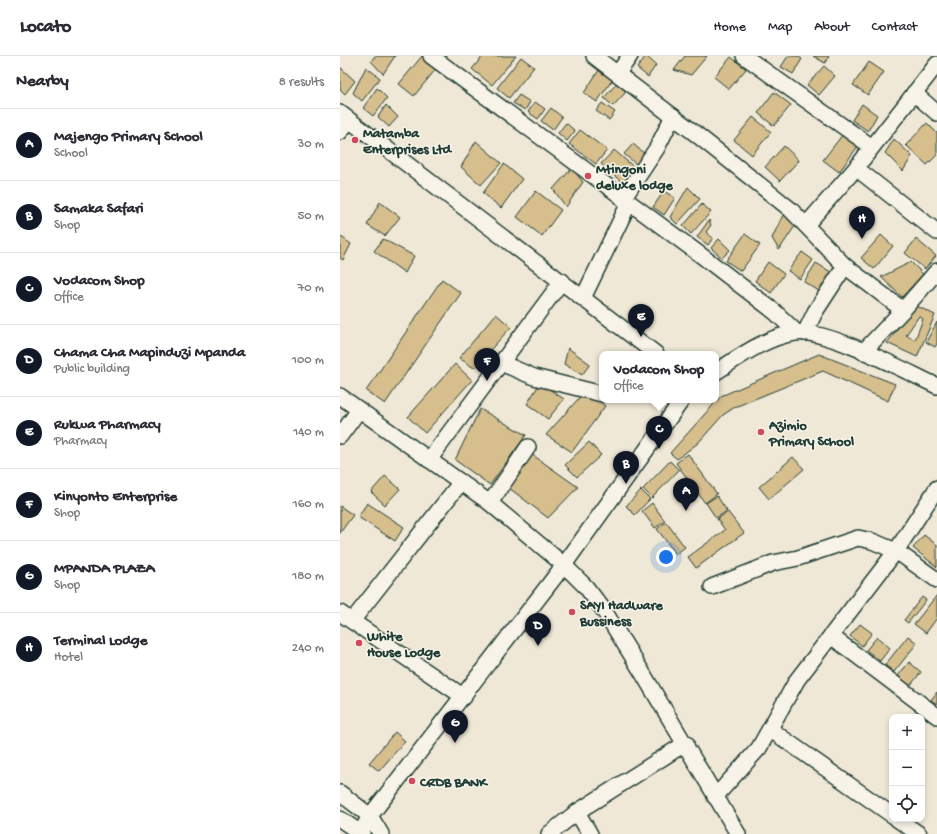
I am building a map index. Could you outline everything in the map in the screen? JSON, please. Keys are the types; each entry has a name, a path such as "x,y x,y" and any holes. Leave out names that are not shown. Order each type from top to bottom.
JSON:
{"street":[{"path":"431,56 800,332"},
{"path":"594,56 674,116 790,209 845,266 903,310"},
{"path":"618,73 630,56"},
{"path":"744,56 872,147"},
{"path":"933,56 937,59"},
{"path":"806,225 856,168 937,64"},
{"path":"914,93 937,113"},
{"path":"340,132 345,116 652,351"},
{"path":"583,298 626,201 674,116"},
{"path":"856,168 937,232"},
{"path":"800,332 845,266"},
{"path":"863,352 903,310 937,270"},
{"path":"429,460 562,281"},
{"path":"719,370 778,336 800,332 825,336 937,386"},
{"path":"501,363 534,377 599,393"},
{"path":"340,396 490,503 564,565 586,587 603,609 686,743 715,797 738,834"},
{"path":"340,819 360,834 370,816 464,697 564,565 680,403"},
{"path":"340,436 359,410"},
{"path":"490,503 528,447"},
{"path":"461,482 346,617 464,697"},
{"path":"715,797 759,748 771,730 797,680 896,551 937,488"},
{"path":"712,587 773,562 798,558 858,538 872,540 896,551 937,580"},
{"path":"831,636 937,716"},
{"path":"771,730 889,814"},
{"path":"549,834 577,812 686,743"},
{"path":"340,794 370,816 381,834"},
{"path":"577,812 590,834"},
{"path":"901,822 919,834"}],"building":[{"path":"375,56 395,56 383,74 371,61"},
{"path":"422,56 436,69 414,96 399,84"},
{"path":"483,56 516,56 492,85 472,69"},
{"path":"646,56 656,65 648,77 637,68"},
{"path":"685,56 707,56 691,75 674,70"},
{"path":"788,56 797,56 802,59 793,74 781,67"},
{"path":"813,56 829,56 825,63"},
{"path":"521,57 534,67 509,98 497,88"},
{"path":"731,57 746,69 729,89 714,77"},
{"path":"869,62 884,72 868,95 853,85"},
{"path":"824,66 835,76 819,95 807,85"},
{"path":"340,67 355,81 345,94 340,89"},
{"path":"366,67 380,78 362,101 353,93"},
{"path":"601,67 613,79 597,102 584,93"},
{"path":"617,83 626,92 613,106 604,98"},
{"path":"377,88 387,98 373,116 363,108"},
{"path":"774,92 791,105 774,126 758,113"},
{"path":"519,95 530,102 525,110 513,103"},
{"path":"535,102 545,109 538,119 528,112"},
{"path":"602,103 615,112 609,120 596,111"},
{"path":"862,104 877,115 868,131 852,120"},
{"path":"386,105 398,117 389,127 378,117"},
{"path":"551,108 562,117 553,130 541,121"},
{"path":"753,117 771,132 752,155 734,140"},
{"path":"566,123 575,131 567,141 558,133"},
{"path":"927,123 937,133 937,155 927,165 906,145"},
{"path":"580,130 607,150 596,164 569,144"},
{"path":"843,134 859,145 839,172 823,160"},
{"path":"894,139 912,156 903,171 885,153"},
{"path":"476,141 501,163 481,185 461,167"},
{"path":"633,144 645,154 636,164 624,154"},
{"path":"784,146 799,160 780,181 765,167"},
{"path":"614,150 636,169 624,184 601,164"},
{"path":"504,164 522,179 501,208 483,193"},
{"path":"572,168 583,182 566,207 553,189"},
{"path":"688,187 700,199 677,224 670,217"},
{"path":"536,191 561,210 542,236 517,217"},
{"path":"664,191 675,198 664,215 653,207"},
{"path":"380,202 400,217 385,236 367,225"},
{"path":"702,204 711,212 691,234 683,226"},
{"path":"784,213 795,226 779,250 772,238"},
{"path":"709,220 711,225 706,232 713,238 708,245 697,237"},
{"path":"745,234 760,245 741,271 726,261"},
{"path":"881,235 893,246 874,269 861,258"},
{"path":"340,236 351,244 343,260 340,258"},
{"path":"383,239 414,256 405,273 374,251"},
{"path":"719,239 730,250 722,258 711,248"},
{"path":"916,239 936,256 925,269 905,253"},
{"path":"802,252 813,260 800,279 788,271"},
{"path":"768,262 784,274 771,293 755,281"},
{"path":"911,262 923,274 902,297 881,277"},
{"path":"816,263 831,272 819,291 804,282"},
{"path":"442,279 461,293 385,404 366,391"},
{"path":"915,305 935,315 917,357 887,343","holes":["919,316 923,319 915,340 906,335"]},
{"path":"496,314 511,327 474,368 459,358"},
{"path":"937,322 937,344 935,347 926,342"},
{"path":"568,348 590,364 582,375 564,364"},
{"path":"819,354 895,384 888,401 823,371 735,407 723,415 698,443 677,459 670,453 715,403 719,403 719,398 721,396"},
{"path":"455,364 472,380 425,433 408,417"},
{"path":"540,383 564,399 548,419 527,404"},
{"path":"587,389 599,400 599,403 602,403 605,406 572,452 546,435"},
{"path":"480,409 526,435 490,485 455,460"},
{"path":"589,442 601,455 577,477 565,465"},
{"path":"527,451 578,487 548,518 504,484"},
{"path":"688,454 717,494 705,503 676,463"},
{"path":"793,457 804,469 769,499 759,487"},
{"path":"670,461 679,470 652,498 643,489"},
{"path":"385,476 400,489 385,505 371,492"},
{"path":"641,490 650,499 635,515 626,506"},
{"path":"717,496 727,511 716,518 706,503"},
{"path":"367,503 404,527 395,541 358,517"},
{"path":"652,503 665,521 655,528 642,511"},
{"path":"340,506 353,515 340,533"},
{"path":"728,512 744,533 696,568 688,557 725,530 717,519"},
{"path":"666,522 685,547 676,554 657,529"},
{"path":"924,535 937,545 937,567 913,548"},
{"path":"937,595 937,618 926,633 914,624"},
{"path":"922,597 926,600 908,623 904,620"},
{"path":"860,624 872,633 862,646 850,636"},
{"path":"908,636 917,643 894,672 885,665"},
{"path":"877,637 890,648 880,661 866,650"},
{"path":"909,662 921,672 910,686 898,676"},
{"path":"937,692 937,704 931,700"},
{"path":"395,732 405,741 379,771 369,763"}],"place":[{"name":"Matamba Enterprises Ltd","path":"355,140"},
{"name":"Mtingoni deluxe lodge","path":"588,176"},
{"name":"Terminal Lodge","path":"862,239"},
{"name":"Rukwa Pharmacy","path":"641,337"},
{"name":"Kinyonto Enterprise","path":"487,381"},
{"name":"Azimio Primary School","path":"761,432"},
{"name":"Vodacom Shop","path":"659,449"},
{"name":"Samaka Safari","path":"626,484"},
{"name":"Majengo Primary School","path":"686,511"},
{"name":"SAYI Hadware Bussiness","path":"572,612"},
{"name":"White House Lodge","path":"359,643"},
{"name":"Chama Cha Mapinduzi Mpanda","path":"538,646"},
{"name":"MPANDA PLAZA","path":"455,743"},
{"name":"CRDB BANK","path":"412,781"}]}
